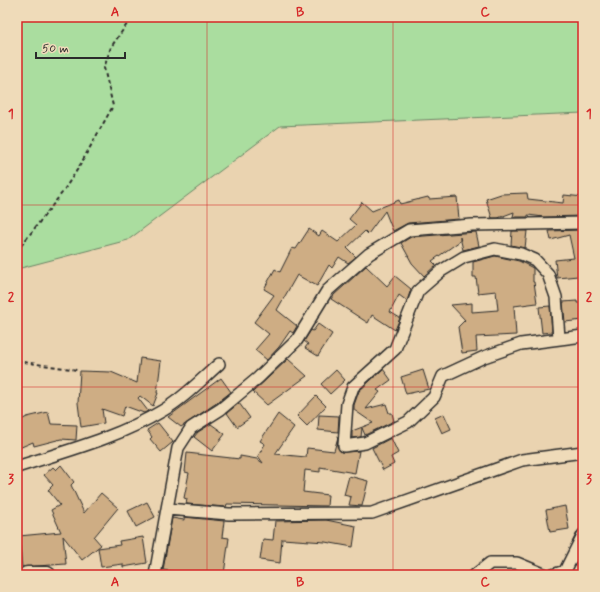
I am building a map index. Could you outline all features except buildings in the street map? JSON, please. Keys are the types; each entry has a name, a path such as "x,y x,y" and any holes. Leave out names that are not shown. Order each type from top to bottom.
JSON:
{"street":[{"path":"155,575 178,448 191,428 221,409 258,378 297,340 327,291 369,254 409,230 472,225 583,223"},
{"path":"559,338 556,297 548,274 535,260 522,254 495,249 464,257 441,271 418,291 396,349 353,387 347,404 344,446 365,443 408,422 434,397 442,376 484,357 521,344 583,336"},
{"path":"17,467 128,430 164,410 219,364"},
{"path":"167,509 229,514 372,513 522,460 583,452"},
{"path":"553,575 568,573 583,535"},
{"path":"475,575 490,563 517,563 546,575"},
{"path":"27,575 47,575"}],"path":[{"path":"17,251 62,193 79,167 114,106 104,68 111,47 132,17"},
{"path":"17,361 77,370"}],"green space":[{"path":"17,17 583,17 583,113 280,126 128,240 17,269"}]}
